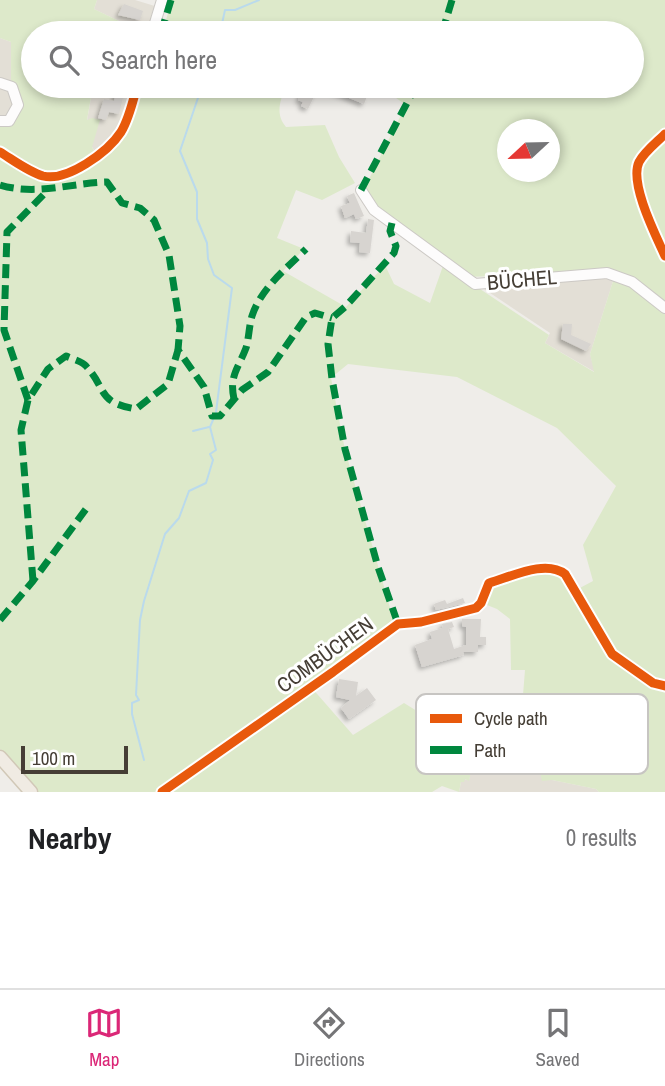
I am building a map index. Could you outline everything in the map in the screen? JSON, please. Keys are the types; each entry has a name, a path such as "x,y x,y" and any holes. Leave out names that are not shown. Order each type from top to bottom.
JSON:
{"main road":[{"path":"0,757 31,792"}],"street":[{"path":"156,21 162,0"},
{"path":"0,83 12,87 18,105 9,121 0,121"},
{"path":"0,152 43,176 63,177 97,156 113,142 122,131 133,98"},
{"path":"665,134 638,163 636,178 647,214 665,256"},
{"name":"BÜCHEL","path":"361,190 374,210 475,284 607,273 632,282 665,307"},
{"name":"COMBÜCHEN","path":"162,792 398,624 421,622 476,608 481,603 488,583 547,567 558,568 565,574 612,654 653,682 665,686"}],"shaded area":[{"path":"97,0 135,0 158,7 153,21 119,21 94,9"},
{"path":"0,38 11,42 12,88 17,105 9,120 0,119"},
{"path":"91,98 131,98 121,131 97,155 92,147 87,121"},
{"path":"614,278 590,354 595,372 545,343 550,333 469,279"},
{"path":"470,774 541,774 552,780 596,789 599,792 459,792 461,782 464,779 469,780"}],"green space":[{"path":"0,0 97,0 94,9 119,21 21,21 21,98 91,98 87,120 100,120 92,147 98,158 116,145 123,136 139,98 282,98 280,112 286,127 325,125 339,157 355,183 322,200 296,190 277,238 304,249 283,271 346,307 385,265 394,284 430,303 444,263 549,335 545,343 594,372 590,354 614,278 629,284 665,314 665,685 612,652 576,590 593,581 583,545 616,486 557,428 457,377 348,364 331,378 345,450 395,625 157,792 37,792 0,749 0,122 19,105 11,86 11,42 0,38"},
{"path":"172,0 665,0 665,133 637,162 635,179 665,259 665,310 630,281 607,272 466,277 375,209 363,191 406,105 396,98 644,98 644,21 166,21"},
{"path":"665,136 665,251 639,183 640,163"},
{"path":"546,568 557,569 611,655 665,688 665,792 599,792 596,789 552,780 542,781 540,774 648,774 648,694 523,694 525,670 511,670 510,619 497,609 482,603 489,584"},
{"path":"311,687 353,735 404,703 416,710 416,774 471,774 469,781 465,779 461,782 459,792 442,786 432,792 164,792"}],"building":[{"path":"124,4 143,11 140,20 118,15"},
{"path":"115,98 123,98 119,114 109,112 106,120 98,118 104,99 114,101"},
{"path":"313,98 308,109 301,106 303,102 298,100"},
{"path":"349,98 366,98 364,104"},
{"path":"354,193 364,216 356,219 354,214 345,218 341,206 350,203 347,196"},
{"path":"368,219 374,220 370,253 359,252 360,243 350,242 351,231 366,233"},
{"path":"563,324 572,324 571,335 591,344 586,351 561,339"},
{"path":"463,598 465,603 436,610 434,604 445,600 447,604"},
{"path":"462,619 481,619 480,637 486,637 486,645 478,645 478,652 463,652 464,655 422,667 415,645 432,639 430,632 443,628 442,624 452,622 454,627 448,629 454,649 466,645 466,627 462,626"},
{"path":"339,679 358,682 356,696 367,688 376,700 349,719 341,708 350,700 336,697"}],"waterway":[{"path":"223,21 225,10 235,10 259,0"},
{"path":"198,98 180,151 197,192 197,219 207,243 208,259 214,275 232,288 216,412"},
{"path":"144,760 132,714 132,703 139,700 136,695 140,620 165,534 179,518 189,491 206,483 213,460 210,454 216,450 210,427 213,420"},
{"path":"193,431 209,427"}],"marked path":[{"path":"165,21 171,0"},
{"path":"446,21 452,0"},
{"path":"361,190 410,98"},
{"path":"0,185 40,189 107,182 122,203 140,208 154,220 169,255 180,326 178,350"},
{"path":"28,400 4,330 7,232 48,190"},
{"path":"392,223 390,231 396,246 394,253 332,318 328,344 345,449 378,567 398,624"},
{"path":"234,399 233,378 246,348 256,306 275,280 306,249"},
{"path":"33,581 21,430 28,400 48,369 66,356 79,361 93,374 108,399 136,409 168,384 178,350 204,387 212,416 220,416 242,390 268,372 306,317 315,313 332,318"},
{"path":"0,620 33,581 86,509"}],"cycle path":[{"path":"0,152 43,176 53,177 75,170 115,140 129,116 134,98"},
{"path":"665,134 641,158 637,171 640,196 665,256"},
{"path":"162,792 398,624 421,622 476,608 481,603 489,583 528,571 548,568 565,574 612,654 653,683 665,686"}]}
